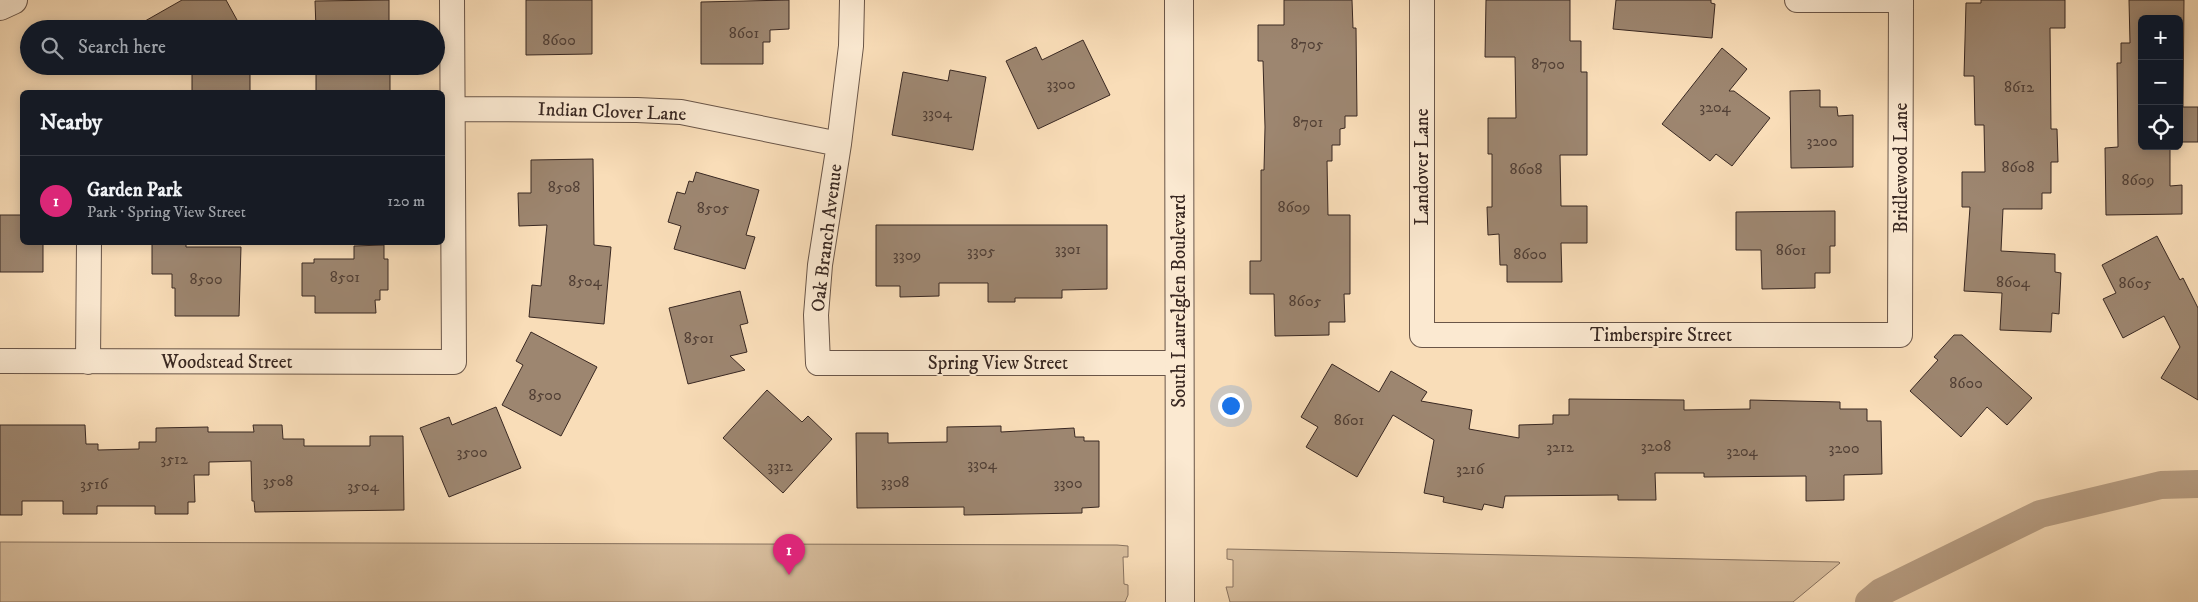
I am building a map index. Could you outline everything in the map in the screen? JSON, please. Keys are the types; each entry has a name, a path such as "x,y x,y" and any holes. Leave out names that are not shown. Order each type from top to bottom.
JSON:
{"street":[{"path":"0,6 13,0"},
{"path":"452,0 454,109"},
{"name":"Oak Branch Avenue","path":"818,363 816,315 820,264 839,144 851,46 852,0"},
{"name":"South Laurelglen Boulevard","path":"1179,0 1178,363 1180,602"},
{"name":"Landover Lane","path":"1422,0 1422,335"},
{"path":"1797,0 1901,0"},
{"name":"Bridlewood Lane","path":"1900,335 1901,0"},
{"name":"Indian Clover Lane","path":"454,109 672,112 768,130"},
{"name":"Woodstead Street","path":"0,361 454,362 454,109"},
{"name":"Oak Branch Avenue","path":"768,130 839,144"},
{"path":"88,362 89,245"},
{"name":"Timberspire Street","path":"1422,335 1900,335"},
{"name":"Spring View Street","path":"818,363 1178,363"}],"shaded area":[{"path":"0,542 1117,545 1128,546 1128,557 1123,557 1124,584 1128,585 1128,595 1125,602 0,602"},
{"path":"1227,549 1840,563 1793,602 1230,602 1226,587 1233,587 1233,560 1227,559"}],"building":[{"path":"182,0 226,0 237,20 147,20"},
{"path":"389,0 389,20 316,20 315,1"},
{"path":"526,0 592,0 592,54 526,55"},
{"path":"789,0 789,29 770,30 770,42 763,42 763,64 701,64 701,2"},
{"path":"1284,0 1352,0 1353,28 1356,28 1357,116 1345,116 1345,128 1340,129 1340,145 1332,145 1332,161 1327,161 1328,215 1350,215 1350,294 1344,294 1345,322 1329,322 1329,335 1275,336 1274,294 1250,294 1250,261 1261,261 1261,170 1264,170 1263,61 1258,61 1258,25 1284,25"},
{"path":"1486,0 1570,0 1570,41 1581,41 1581,72 1587,72 1587,155 1560,155 1561,206 1587,206 1587,243 1561,243 1562,282 1507,282 1507,265 1500,265 1499,234 1488,235 1487,207 1492,207 1492,154 1488,154 1488,118 1516,118 1515,57 1485,57"},
{"path":"1616,0 1711,0 1711,3 1715,4 1712,38 1613,29"},
{"path":"1981,0 2065,0 2065,28 2050,28 2051,129 2057,129 2058,162 2051,162 2051,193 2042,193 2042,209 2003,209 2001,251 2055,254 2055,272 2061,273 2059,314 2052,313 2051,332 2000,330 2002,293 1964,291 1970,207 1962,207 1962,172 1985,172 1984,125 1975,125 1974,76 1964,76 1966,3 1981,3"},
{"path":"2129,0 2184,0 2183,107 2183,15 2138,15 2138,150 2170,150 2170,186 2182,185 2182,214 2106,215 2105,148 2118,147 2117,63 2121,63 2121,43 2130,43"},
{"path":"1083,40 1110,95 1038,129 1006,61 1036,47 1042,60"},
{"path":"1722,48 1747,69 1729,91 1734,91 1770,118 1732,166 1716,154 1710,161 1662,124"},
{"path":"950,70 986,77 973,150 892,135 903,72 948,81"},
{"path":"192,75 250,75 250,90 192,90"},
{"path":"316,75 390,75 390,90 316,90"},
{"path":"1820,90 1820,107 1837,107 1838,116 1853,115 1853,167 1791,168 1790,91"},
{"path":"2183,107 2198,107 2198,142 2183,142"},
{"path":"593,159 594,245 611,247 604,324 529,317 532,285 541,286 547,225 519,226 518,193 531,193 531,160"},
{"path":"696,172 759,190 746,235 755,237 745,269 674,249 681,226 668,222 677,192 685,194 689,181 693,182"},
{"path":"1835,211 1835,246 1830,246 1830,273 1815,273 1815,288 1762,289 1761,250 1736,250 1736,212"},
{"path":"0,215 20,215 20,245 43,245 43,272 0,272"},
{"path":"876,225 1107,225 1107,289 1062,290 1062,298 1015,298 1015,302 988,302 988,283 939,283 939,296 900,297 900,286 876,286"},
{"path":"2157,236 2180,280 2183,278 2198,308 2198,400 2161,378 2180,347 2164,316 2123,338 2103,299 2116,293 2102,265"},
{"path":"152,245 241,247 239,316 175,316 175,288 172,288 172,274 152,274"},
{"path":"384,245 384,259 388,259 388,290 380,290 380,300 375,300 376,313 315,313 315,296 302,296 302,263 314,263 314,259 354,259 354,246"},
{"path":"740,291 748,323 740,325 747,352 730,356 745,370 688,384 669,308"},
{"path":"531,332 597,367 561,436 502,405 523,365 516,361"},
{"path":"1954,335 1962,335 2032,398 2007,425 1987,407 1961,437 1910,391 1938,360 1934,357"},
{"path":"1332,364 1379,392 1391,371 1427,392 1421,401 1472,410 1469,429 1519,438 1519,425 1553,424 1553,415 1569,415 1569,399 1684,400 1684,410 1750,409 1750,400 1840,402 1840,409 1867,409 1867,421 1881,421 1882,474 1844,475 1844,500 1806,501 1806,476 1704,477 1704,473 1655,473 1656,500 1618,500 1618,495 1505,496 1503,508 1484,504 1482,510 1443,502 1444,497 1424,493 1434,440 1393,415 1357,477 1306,447 1318,427 1301,417"},
{"path":"767,390 802,422 808,416 832,439 783,493 723,438"},
{"path":"496,407 521,468 449,497 420,428 449,417 452,425"},
{"path":"0,425 85,425 86,444 98,444 98,450 139,449 139,442 156,442 156,428 208,427 208,432 254,432 253,425 282,425 283,439 304,439 304,446 370,446 370,436 403,436 404,510 255,512 254,501 252,501 251,461 209,462 209,475 194,475 195,502 188,502 188,514 155,514 155,506 97,506 97,514 63,514 63,501 22,501 22,515 0,515"},
{"path":"1001,426 1001,432 1074,428 1075,437 1084,437 1084,441 1099,441 1099,507 1082,508 1082,513 964,515 964,507 857,508 856,433 888,433 888,443 947,442 947,427"}],"waterway":[{"path":"1869,602 1881,592 2040,514 2161,485 2198,484"}],"place":[{"name":"Garden Park","path":"789,575"}]}
